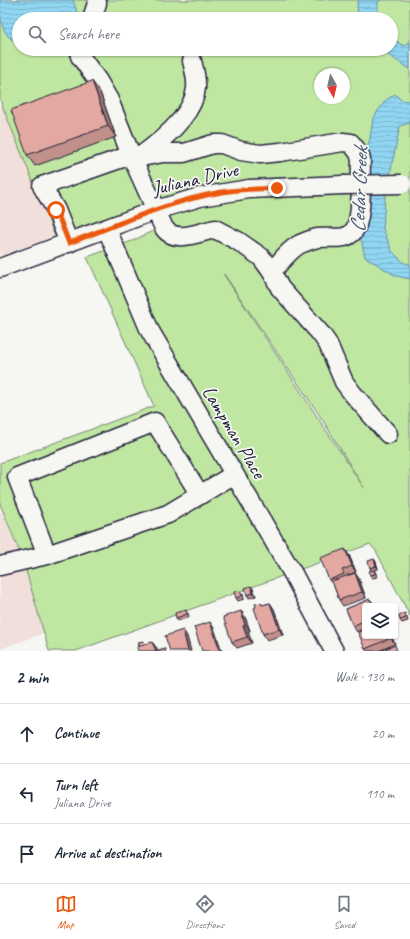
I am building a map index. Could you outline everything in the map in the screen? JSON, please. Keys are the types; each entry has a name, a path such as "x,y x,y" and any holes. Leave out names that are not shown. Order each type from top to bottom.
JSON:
{"street":[{"path":"80,56 98,81 109,100 135,157 164,228 173,237 214,229 250,249 261,257 272,272 280,288 328,344 344,382 388,434"},
{"path":"135,157 167,134 180,120 193,102 197,86 192,61"},
{"path":"69,243 56,210 42,186 135,157 163,153 184,153 214,144 222,144 241,151 265,154 343,142 351,143 359,153 361,160 359,212 356,227 350,234 340,238 318,238 300,245 284,257 272,272"},
{"name":"Juliana Drive","path":"0,268 156,210 223,192 249,189 406,184"},
{"name":"Lampman Place","path":"107,229 150,331 233,475 292,572 330,650"},
{"path":"47,555 17,477 155,422 200,495"},
{"path":"2,560 47,555 168,514 233,475"}],"shaded area":[{"path":"0,100 55,236 0,256"},
{"path":"0,509 23,560 44,633 0,649"}],"green space":[{"path":"0,0 410,0 410,616 376,551 370,544 76,651 49,651 23,560 0,504 0,463 154,406 87,257 132,241 157,229 139,206 55,236 0,100","holes":["224,274 322,419 364,488"]}],"water":[{"path":"0,0 73,0 77,12 12,12 12,39 8,36 2,25"},
{"path":"359,0 381,0 378,2 378,12 358,12 357,3"},
{"path":"398,42 404,46 410,42 410,69 390,56 398,56"},
{"name":"Cedar Creek","path":"395,94 401,100 410,101 410,123 400,126 385,198 383,229 392,251 404,263 410,264 410,279 396,276 365,257 357,221 360,167 370,139 373,118 385,101"}],"building":[{"path":"92,81 108,126 27,155 11,110"},
{"path":"345,549 352,566 342,570 344,574 329,580 320,558"},
{"path":"374,559 376,566 370,568 368,561"},
{"path":"374,570 375,574 370,575 369,571"},
{"path":"355,573 362,592 339,600 332,581"},
{"path":"251,586 253,593 247,595 245,588"},
{"path":"240,591 242,596 236,598 234,592"},
{"path":"370,599 372,603 362,603 362,622 353,626 346,609"},
{"path":"261,603 262,605 270,603 279,629 263,634 254,608 256,607 255,604"},
{"path":"186,610 187,614 176,618 175,613"},
{"path":"241,611 245,625 243,626 247,637 232,642 223,617"},
{"path":"405,613 406,618 400,620 399,616"},
{"path":"210,622 220,650 202,651 194,627"},
{"path":"183,630 188,651 170,651 165,636"},
{"path":"362,630 362,639 389,639 365,649 358,632"},
{"path":"144,641 145,644 139,646 138,642"},
{"path":"152,642 156,651 138,651 137,647"},
{"path":"395,645 397,651 380,651"},
{"path":"164,648 166,651 156,651"}],"route":[{"path":"56,210 69,243 156,210 200,197 223,192 277,188"}]}
